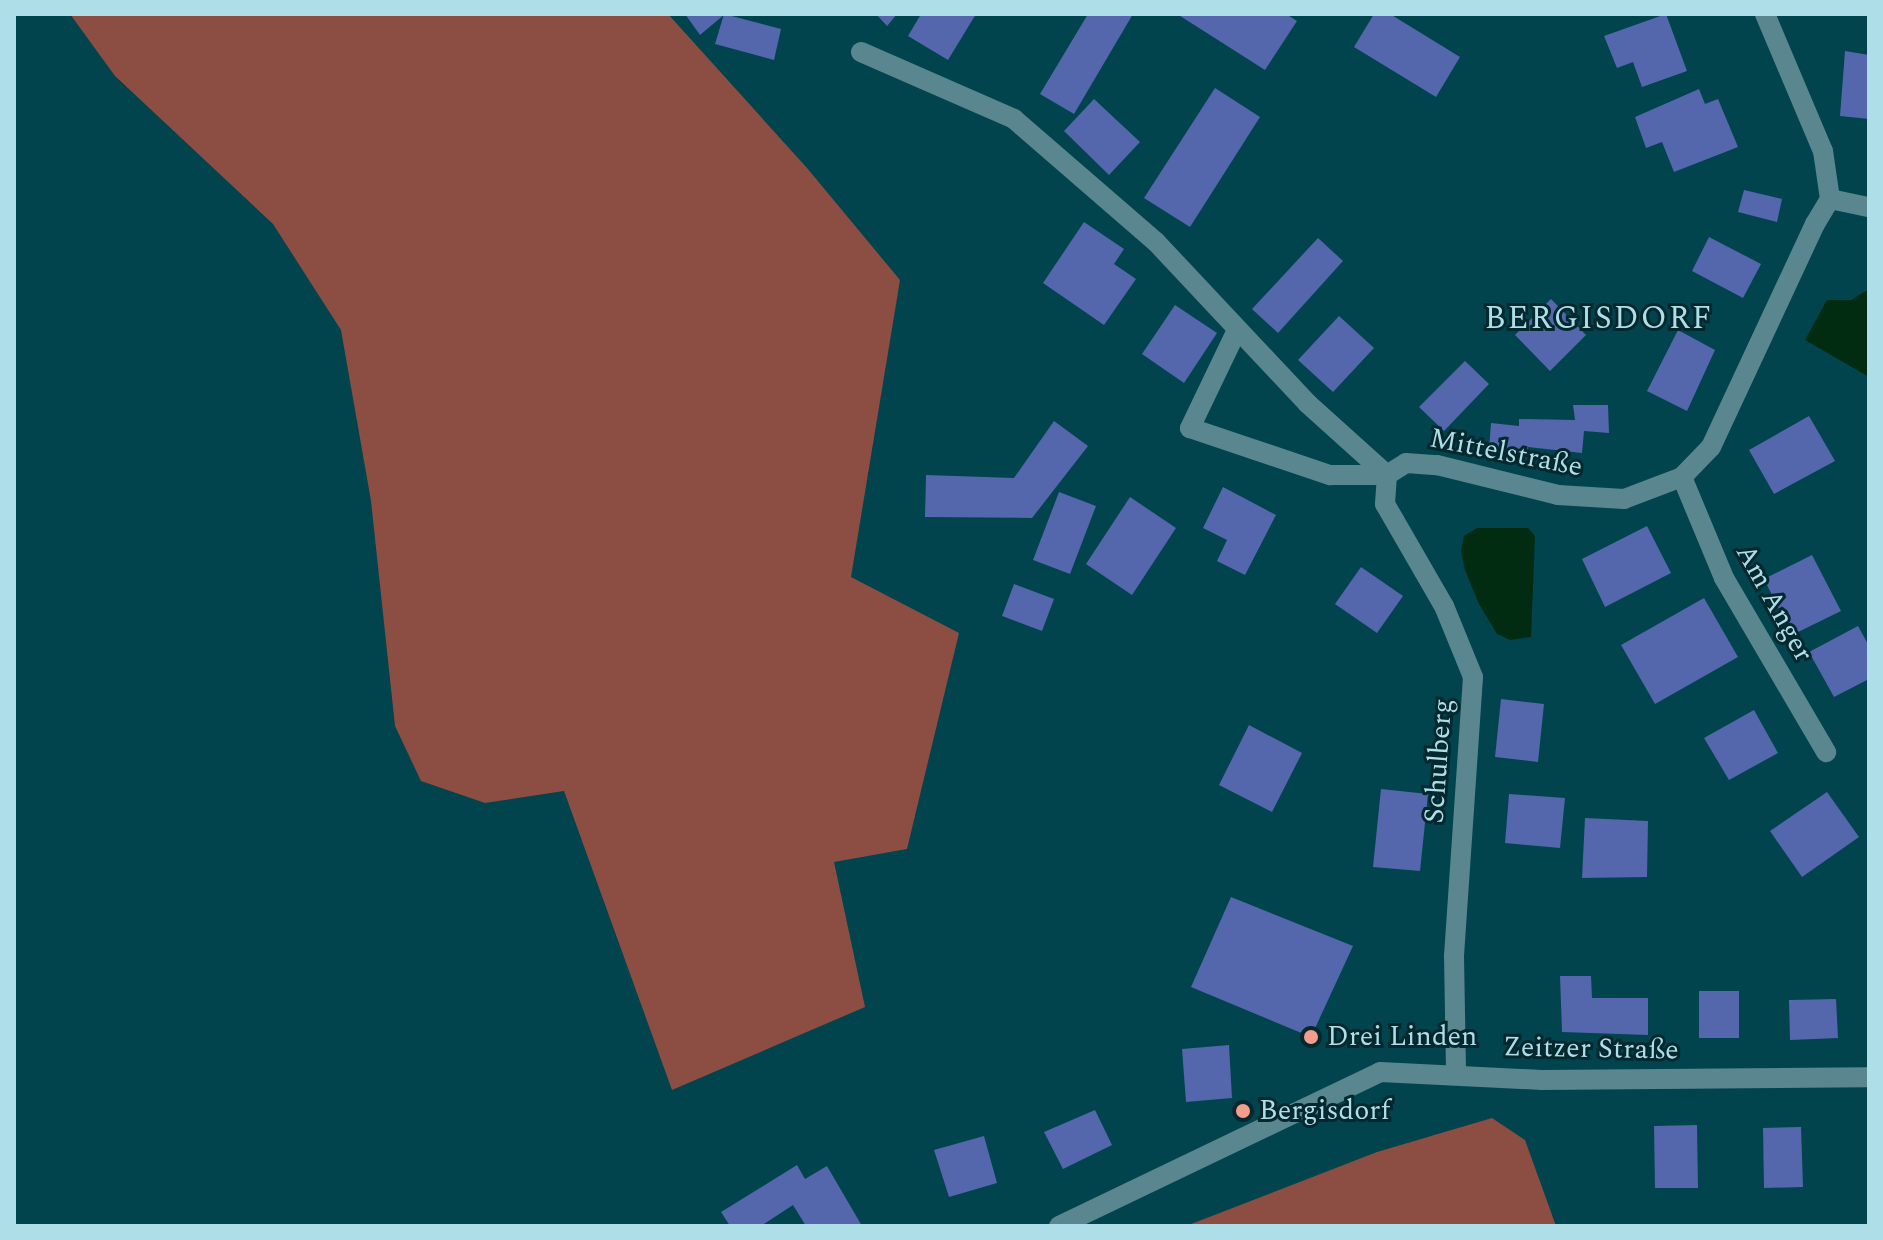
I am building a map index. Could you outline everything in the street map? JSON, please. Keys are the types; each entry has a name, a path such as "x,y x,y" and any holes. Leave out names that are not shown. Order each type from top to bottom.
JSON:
{"street":[{"path":"1765,14 1823,151 1830,199 1869,207"},
{"path":"861,52 1014,119 1156,242 1307,403 1387,475"},
{"name":"Mittelstraße","path":"1237,330 1190,428 1330,475 1387,475 1406,463 1437,465 1558,495 1624,499 1682,477 1711,447 1815,224 1830,199"},
{"name":"Schulberg","path":"1387,475 1385,504 1444,606 1473,677 1454,956 1456,1073"},
{"name":"Am Anger","path":"1682,477 1724,578 1826,752"},
{"name":"Zeitzer Straße","path":"1059,1226 1380,1072 1456,1073 1542,1080 1869,1077"}],"shaded area":[{"path":"70,14 668,14 807,168 900,280 851,577 959,633 907,849 834,862 865,1007 672,1090 564,791 485,803 421,781 395,726 371,501 341,330 273,224 115,76"},
{"path":"1869,289 1869,377 1805,340 1827,300 1851,300"},
{"path":"1477,528 1528,528 1535,536 1531,637 1510,640 1497,634 1479,604 1461,551 1464,536"},
{"path":"1492,1118 1525,1140 1556,1226 1186,1226 1377,1152"}],"building":[{"path":"685,14 725,14 700,35"},
{"path":"724,14 781,29 774,60 715,44"},
{"path":"876,14 897,14 887,26"},
{"path":"921,14 976,14 948,60 908,36"},
{"path":"1088,14 1133,14 1074,114 1040,94"},
{"path":"1177,14 1286,14 1297,21 1265,70"},
{"path":"1374,14 1390,14 1460,57 1436,97 1354,47"},
{"path":"1666,14 1687,71 1642,87 1633,62 1617,68 1604,36"},
{"path":"1845,51 1869,55 1869,119 1840,116"},
{"path":"1215,88 1260,117 1190,227 1144,198"},
{"path":"1699,89 1705,104 1718,99 1738,147 1674,172 1662,142 1646,148 1635,117"},
{"path":"1094,99 1140,142 1109,175 1064,131"},
{"path":"1744,190 1782,199 1777,222 1738,212"},
{"path":"1084,222 1124,249 1114,264 1136,279 1104,325 1043,283"},
{"path":"1709,237 1761,264 1743,298 1692,271"},
{"path":"1318,238 1343,261 1278,333 1252,309"},
{"path":"1551,299 1586,335 1550,371 1515,335"},
{"path":"1175,305 1217,333 1184,383 1142,354"},
{"path":"1339,316 1374,348 1333,392 1298,360"},
{"path":"1678,330 1715,350 1687,411 1647,391"},
{"path":"1465,361 1489,384 1444,431 1419,407"},
{"path":"1573,405 1608,405 1609,433 1584,431 1582,453 1528,447 1526,454 1489,450 1491,423 1519,426 1519,419 1575,420"},
{"path":"1809,416 1835,461 1774,494 1749,450"},
{"path":"1054,421 1088,446 1032,518 925,517 926,475 1014,478"},
{"path":"1223,487 1276,515 1245,575 1217,561 1227,540 1203,528"},
{"path":"1059,492 1096,506 1070,574 1033,560"},
{"path":"1130,497 1176,528 1132,595 1086,564"},
{"path":"1647,526 1671,573 1605,607 1582,559"},
{"path":"1812,555 1841,611 1792,635 1764,579"},
{"path":"1361,567 1403,596 1377,633 1335,604"},
{"path":"1014,584 1054,599 1042,631 1002,616"},
{"path":"1704,598 1738,657 1655,704 1621,645"},
{"path":"1858,626 1869,646 1869,679 1834,697 1809,652"},
{"path":"1501,699 1544,704 1538,762 1495,757"},
{"path":"1754,710 1778,753 1729,780 1704,738"},
{"path":"1249,725 1302,753 1272,812 1219,785"},
{"path":"1381,789 1428,794 1420,871 1373,867"},
{"path":"1827,792 1859,837 1802,877 1770,831"},
{"path":"1509,794 1565,798 1560,848 1505,843"},
{"path":"1585,818 1648,821 1647,877 1582,878"},
{"path":"1231,897 1353,946 1311,1037 1191,987"},
{"path":"1560,976 1591,976 1592,998 1648,998 1648,1035 1562,1032"},
{"path":"1699,991 1739,991 1739,1038 1699,1038"},
{"path":"1836,999 1838,1038 1790,1040 1789,1000"},
{"path":"1229,1045 1232,1098 1186,1102 1182,1049"},
{"path":"1095,1110 1112,1145 1063,1169 1044,1132"},
{"path":"1697,1125 1698,1188 1655,1188 1654,1126"},
{"path":"1801,1127 1803,1187 1764,1188 1763,1128"},
{"path":"984,1136 997,1183 949,1197 934,1150"},
{"path":"797,1165 805,1179 827,1166 862,1226 806,1226 793,1205 761,1226 730,1226 721,1212"}],"place":[{"name":"Drei Linden","path":"1311,1037"},
{"name":"Bergisdorf","path":"1243,1111"}],"district":[{"name":"BERGISDORF","path":"1599,319"}]}
